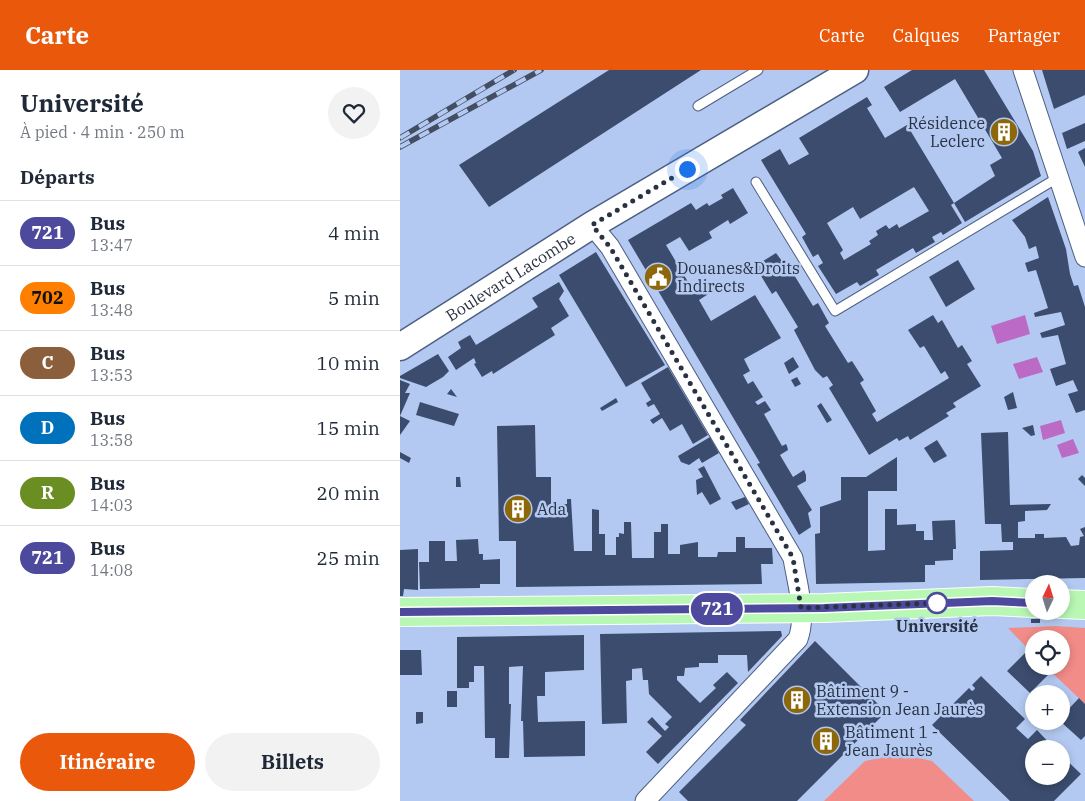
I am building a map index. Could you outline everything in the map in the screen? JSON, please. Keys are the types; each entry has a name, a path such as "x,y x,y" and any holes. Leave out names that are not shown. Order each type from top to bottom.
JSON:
{"main road":[{"name":"Boulevard Lacombe","path":"400,347 592,225 855,70"},
{"path":"400,612 801,608 992,601 1025,603"},
{"path":"1070,604 1085,605"}],"street":[{"path":"1023,70 1085,257"},
{"path":"592,225 610,247 793,558 801,608 802,627 798,639 645,801"}],"lane":[{"path":"698,106 758,70"},
{"path":"756,182 835,311 1060,177"}],"shaded area":[{"path":"1025,315 1030,334 997,344 991,326"},
{"path":"1037,357 1043,372 1019,379 1013,364"},
{"path":"1061,420 1065,433 1043,440 1040,426"},
{"path":"1073,439 1079,453 1062,458 1057,445"},
{"path":"1056,626 1085,628 1085,704 1070,690 1070,685 1065,685 1054,675 1070,675 1070,630 1025,630 1025,646 1008,628"},
{"path":"900,754 932,761 974,801 824,801 865,761"}],"building":[{"path":"609,70 701,70 489,207 459,165"},
{"name":"Résidence Leclerc","path":"912,70 984,70 1033,151 1041,176 965,222 954,203 995,176 990,165 1002,158 955,79 900,112 884,87"},
{"path":"1042,70 1085,70 1085,95 1054,109"},
{"path":"867,97 872,105 867,108 885,138 907,125 954,203 951,205 962,223 943,235 941,232 932,237 935,242 916,253 913,248 876,270 879,275 860,286 857,282 836,294 818,266 823,263 818,254 813,257 802,237 806,234 761,160 780,149 789,165 809,154 799,138","holes":["914,187 929,211 899,228 897,224 889,229 886,225 876,231 878,235 869,241 871,244 844,260 840,253 843,250 827,223 853,207 860,219"]},
{"path":"1085,123 1085,141 1067,149 1062,133"},
{"path":"1085,148 1085,167 1078,152"},
{"path":"733,188 748,213 730,224 728,220 709,232 712,238 689,251 680,237 666,245 694,292 708,284 713,291 699,300 711,321 755,295 781,338 744,359 750,371 743,375 748,384 753,381 763,397 755,402 758,405 765,401 771,410 764,414 782,446 786,444 787,446 788,450 780,455 793,477 804,470 806,475 806,481 797,486 812,510 808,513 811,527 799,535 757,464 760,463 628,240 691,203 696,210 707,203 709,206 723,198 721,195"},
{"path":"1048,197 1066,249 1074,286 1078,285 1085,307 1085,410 1076,413 1068,394 1078,391 1073,380 1056,386 1050,369 1066,364 1058,335 1042,338 1040,333 1065,325 1061,312 1035,317 1034,313 1048,308 1036,270 1028,272 1025,263 1039,258 1036,246 1029,249 1025,237 1012,220"},
{"path":"596,252 665,365 626,387 559,275"},
{"path":"776,253 782,261 785,260 813,306 818,303 829,323 825,326 848,363 852,361 864,380 860,383 876,411 872,414 877,422 949,378 945,371 941,374 924,346 920,348 908,330 933,315 938,323 942,320 958,348 962,345 972,361 967,364 981,386 953,403 956,407 946,413 949,416 910,440 908,436 899,441 897,438 869,455 829,388 833,385 827,376 823,378 815,370 794,330 798,327 776,291 772,294 755,266"},
{"path":"958,260 975,289 946,307 929,277"},
{"path":"559,282 564,291 559,299 569,316 551,328 555,335 493,374 492,371 482,377 474,364 476,363 474,358 456,370 448,357 461,348 458,342 470,335 476,345 538,307 532,298"},
{"path":"438,354 449,371 443,377 426,387 400,378 400,376"},
{"path":"793,357 799,367 789,374 784,363"},
{"path":"668,367 708,435 693,444 682,424 670,431 662,418 653,424 650,420 660,414 654,404 648,407 646,403 651,400 641,383"},
{"path":"797,377 801,384 795,387 791,380"},
{"path":"400,380 410,384 405,393 410,393 400,416"},
{"path":"451,389 457,397 447,394"},
{"path":"1013,392 1017,408 1008,410 1004,397"},
{"path":"616,398 618,402 602,411 600,408"},
{"path":"420,402 459,414 454,426 416,415"},
{"path":"821,403 832,420 827,423 817,406"},
{"path":"400,416 410,421 400,435"},
{"path":"535,425 536,477 551,477 551,504 567,504 567,499 571,499 574,551 592,551 592,509 599,510 599,534 605,534 605,555 616,555 616,537 619,537 619,533 624,534 624,522 631,522 632,558 654,558 654,532 661,532 661,524 668,524 668,554 680,554 680,545 698,542 698,557 717,557 718,552 736,552 736,537 745,537 745,548 772,548 773,564 761,564 762,584 516,587 516,541 499,541 497,426"},
{"path":"1033,425 1035,435 1031,436 1022,428"},
{"path":"1008,432 1010,505 1051,504 1047,510 1025,511 1025,521 1018,522 1018,538 1035,538 1035,534 1044,534 1044,538 1066,537 1071,546 1079,545 1080,537 1084,536 1080,529 1085,527 1085,578 1070,578 1070,575 1025,575 1025,579 980,580 980,551 1013,550 1013,542 1002,542 1001,524 985,524 981,433"},
{"path":"710,437 719,453 702,463 699,458 689,465 681,462 678,456"},
{"path":"937,440 947,456 934,463 924,448"},
{"path":"400,452 411,458 409,463 400,458"},
{"path":"897,457 897,491 868,491 868,551 885,550 885,509 897,509 897,525 916,524 916,531 924,531 924,540 933,540 932,521 955,520 956,549 953,549 953,560 935,561 935,565 925,565 925,582 816,584 815,534 820,533 820,507 841,500 841,477 866,477"},
{"path":"704,466 721,499 710,505 702,492 697,495 696,480 703,477 698,469"},
{"path":"1082,475 1085,478 1085,486 1078,479"},
{"path":"456,477 460,477 461,487 456,487"},
{"path":"745,497 749,504 736,510 731,502"},
{"path":"478,539 479,554 483,554 483,560 500,559 500,584 480,584 480,588 420,589 419,562 429,562 429,541 445,541 445,561 457,561 456,540"},
{"path":"418,549 418,590 404,589 403,596 400,596 400,550"},
{"path":"1031,620 1040,620 1040,623 1031,623"},
{"path":"781,631 782,636 748,672 747,655 718,655 718,663 699,663 699,667 685,668 684,676 677,676 677,680 700,703 716,688 713,685 727,672 738,683 658,764 646,752 662,736 647,722 652,717 665,731 669,727 665,724 672,717 649,694 648,680 643,680 642,668 632,669 632,680 626,681 627,723 602,724 600,634"},
{"path":"584,635 584,670 545,672 545,696 537,696 538,722 585,721 585,756 524,757 523,721 521,721 523,666 509,667 509,704 511,704 509,758 495,758 495,738 485,738 484,666 474,666 474,682 469,682 469,688 457,688 457,637"},
{"name":"Bâtiment 1 - Jean Jaurès","path":"815,641 886,712 797,801 688,801 679,792 746,725 740,720"},
{"path":"400,650 421,650 422,675 400,675"},
{"path":"1025,653 1025,675 1048,675 1038,685 1025,685 1025,688 1007,671"},
{"path":"981,676 1025,719 1016,728 1028,739 1037,730 1046,740 1025,740 1025,785 1070,785 1054,801 1010,801 932,725 969,688 972,691 974,690 975,688 972,685"},
{"path":"447,691 457,691 457,707 447,707"},
{"path":"1079,698 1085,704 1085,736 1081,740 1070,730 1070,708"},
{"path":"416,712 423,712 423,723 416,724"},
{"path":"1070,764 1081,774 1070,785"}],"railway":[{"path":"400,138 514,70"},
{"path":"400,147 541,70"}],"bus line":[{"name":"721","path":"400,612 824,608 992,601 1025,603"}],"place":[{"name":"Résidence Leclerc","path":"1004,132"},
{"name":"Douanes&Droits Indirects","path":"658,277"},
{"name":"Ada","path":"518,509"},
{"name":"Université","path":"937,603"},
{"name":"Bâtiment 9 - Extension Jean Jaurès","path":"797,700"},
{"name":"Bâtiment 1 - Jean Jaurès","path":"826,741"}],"route":[{"path":"687,169 592,225 610,247 793,558 801,608 937,603"}]}
